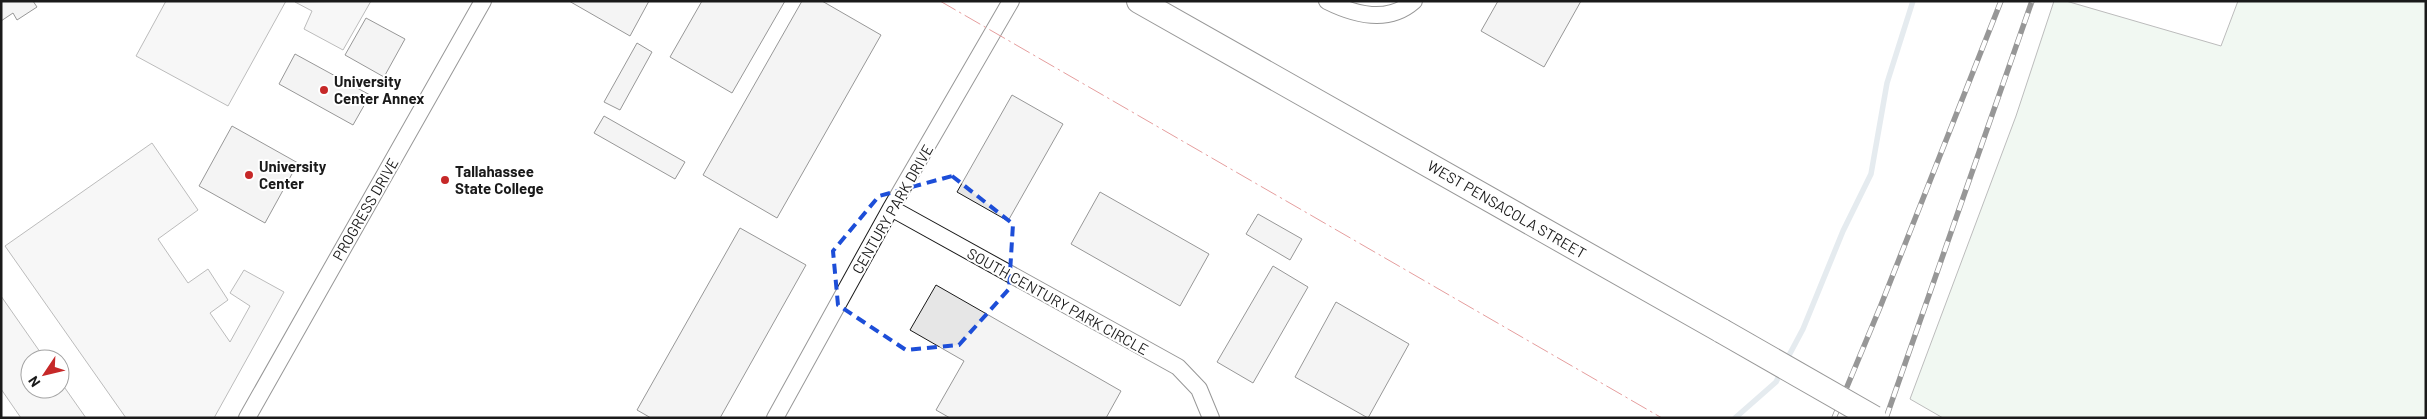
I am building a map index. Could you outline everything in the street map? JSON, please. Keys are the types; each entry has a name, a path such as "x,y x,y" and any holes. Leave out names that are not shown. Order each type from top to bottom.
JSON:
{"main road":[{"name":"WEST PENSACOLA STREET","path":"1139,1 1874,418"}],"street":[{"name":"PROGRESS DRIVE","path":"247,418 483,1"},
{"name":"CENTURY PARK DRIVE","path":"775,418 891,208 1012,1"},
{"path":"1327,1 1348,12 1367,16 1382,15 1399,10 1414,1"},
{"name":"SOUTH CENTURY PARK CIRCLE","path":"891,208 1178,368 1198,389 1210,414"}],"highlighted area":[{"path":"952,176 1013,224 1009,289 959,345 906,350 838,305 833,251 879,196"}],"green space":[{"path":"2054,1 2066,1 2221,46 2238,1 2426,1 2426,418 1943,418 1910,399 2016,116"}],"shaded area":[{"path":"166,1 286,1 228,106 136,56"},
{"path":"371,1 343,50 304,29 312,11 295,2"},
{"path":"152,143 198,210 158,239 188,283 208,269 228,300 210,313 230,342 250,306 230,293 244,270 284,292 214,418 126,418 5,246"},
{"path":"1,296 38,349 20,349 20,399 70,399 70,395 86,418 21,418 1,389"}],"building":[{"path":"1,1 33,1 37,7 17,20 13,13 1,21"},
{"path":"569,1 649,1 630,36"},
{"path":"702,1 785,1 732,93 670,57"},
{"path":"802,1 822,1 881,35 777,218 703,175"},
{"path":"1498,1 1581,1 1544,67 1481,31"},
{"path":"366,18 405,39 384,77 345,55"},
{"path":"637,43 652,52 620,110 604,102"},
{"name":"University Center Annex","path":"295,54 370,95 353,125 279,84"},
{"path":"1012,95 1063,124 1008,221 957,192"},
{"path":"604,116 685,162 675,179 594,133"},
{"name":"University Center","path":"232,126 298,163 265,223 199,186"},
{"path":"1100,192 1209,254 1180,306 1071,244"},
{"path":"1258,214 1302,239 1290,260 1246,234"},
{"path":"740,228 806,265 720,418 651,418 637,410"},
{"path":"1273,266 1308,287 1253,383 1217,362"},
{"path":"936,285 1121,391 1106,418 950,418 936,410 964,361 910,330"},
{"path":"1336,302 1409,344 1368,418 1295,377"}],"waterway":[{"path":"1786,361 1803,329 1843,231 1871,174 1887,83 1913,1"},
{"path":"1735,418 1776,382 1781,372"}],"railway":[{"path":"1834,418 1881,305 2001,1"},
{"path":"1886,418 2032,1"}],"power":[{"path":"940,1 1662,418"}],"place":[{"name":"University Center Annex","path":"324,90"},
{"name":"University Center","path":"249,175"},
{"name":"Tallahassee State College","path":"445,180"}]}
